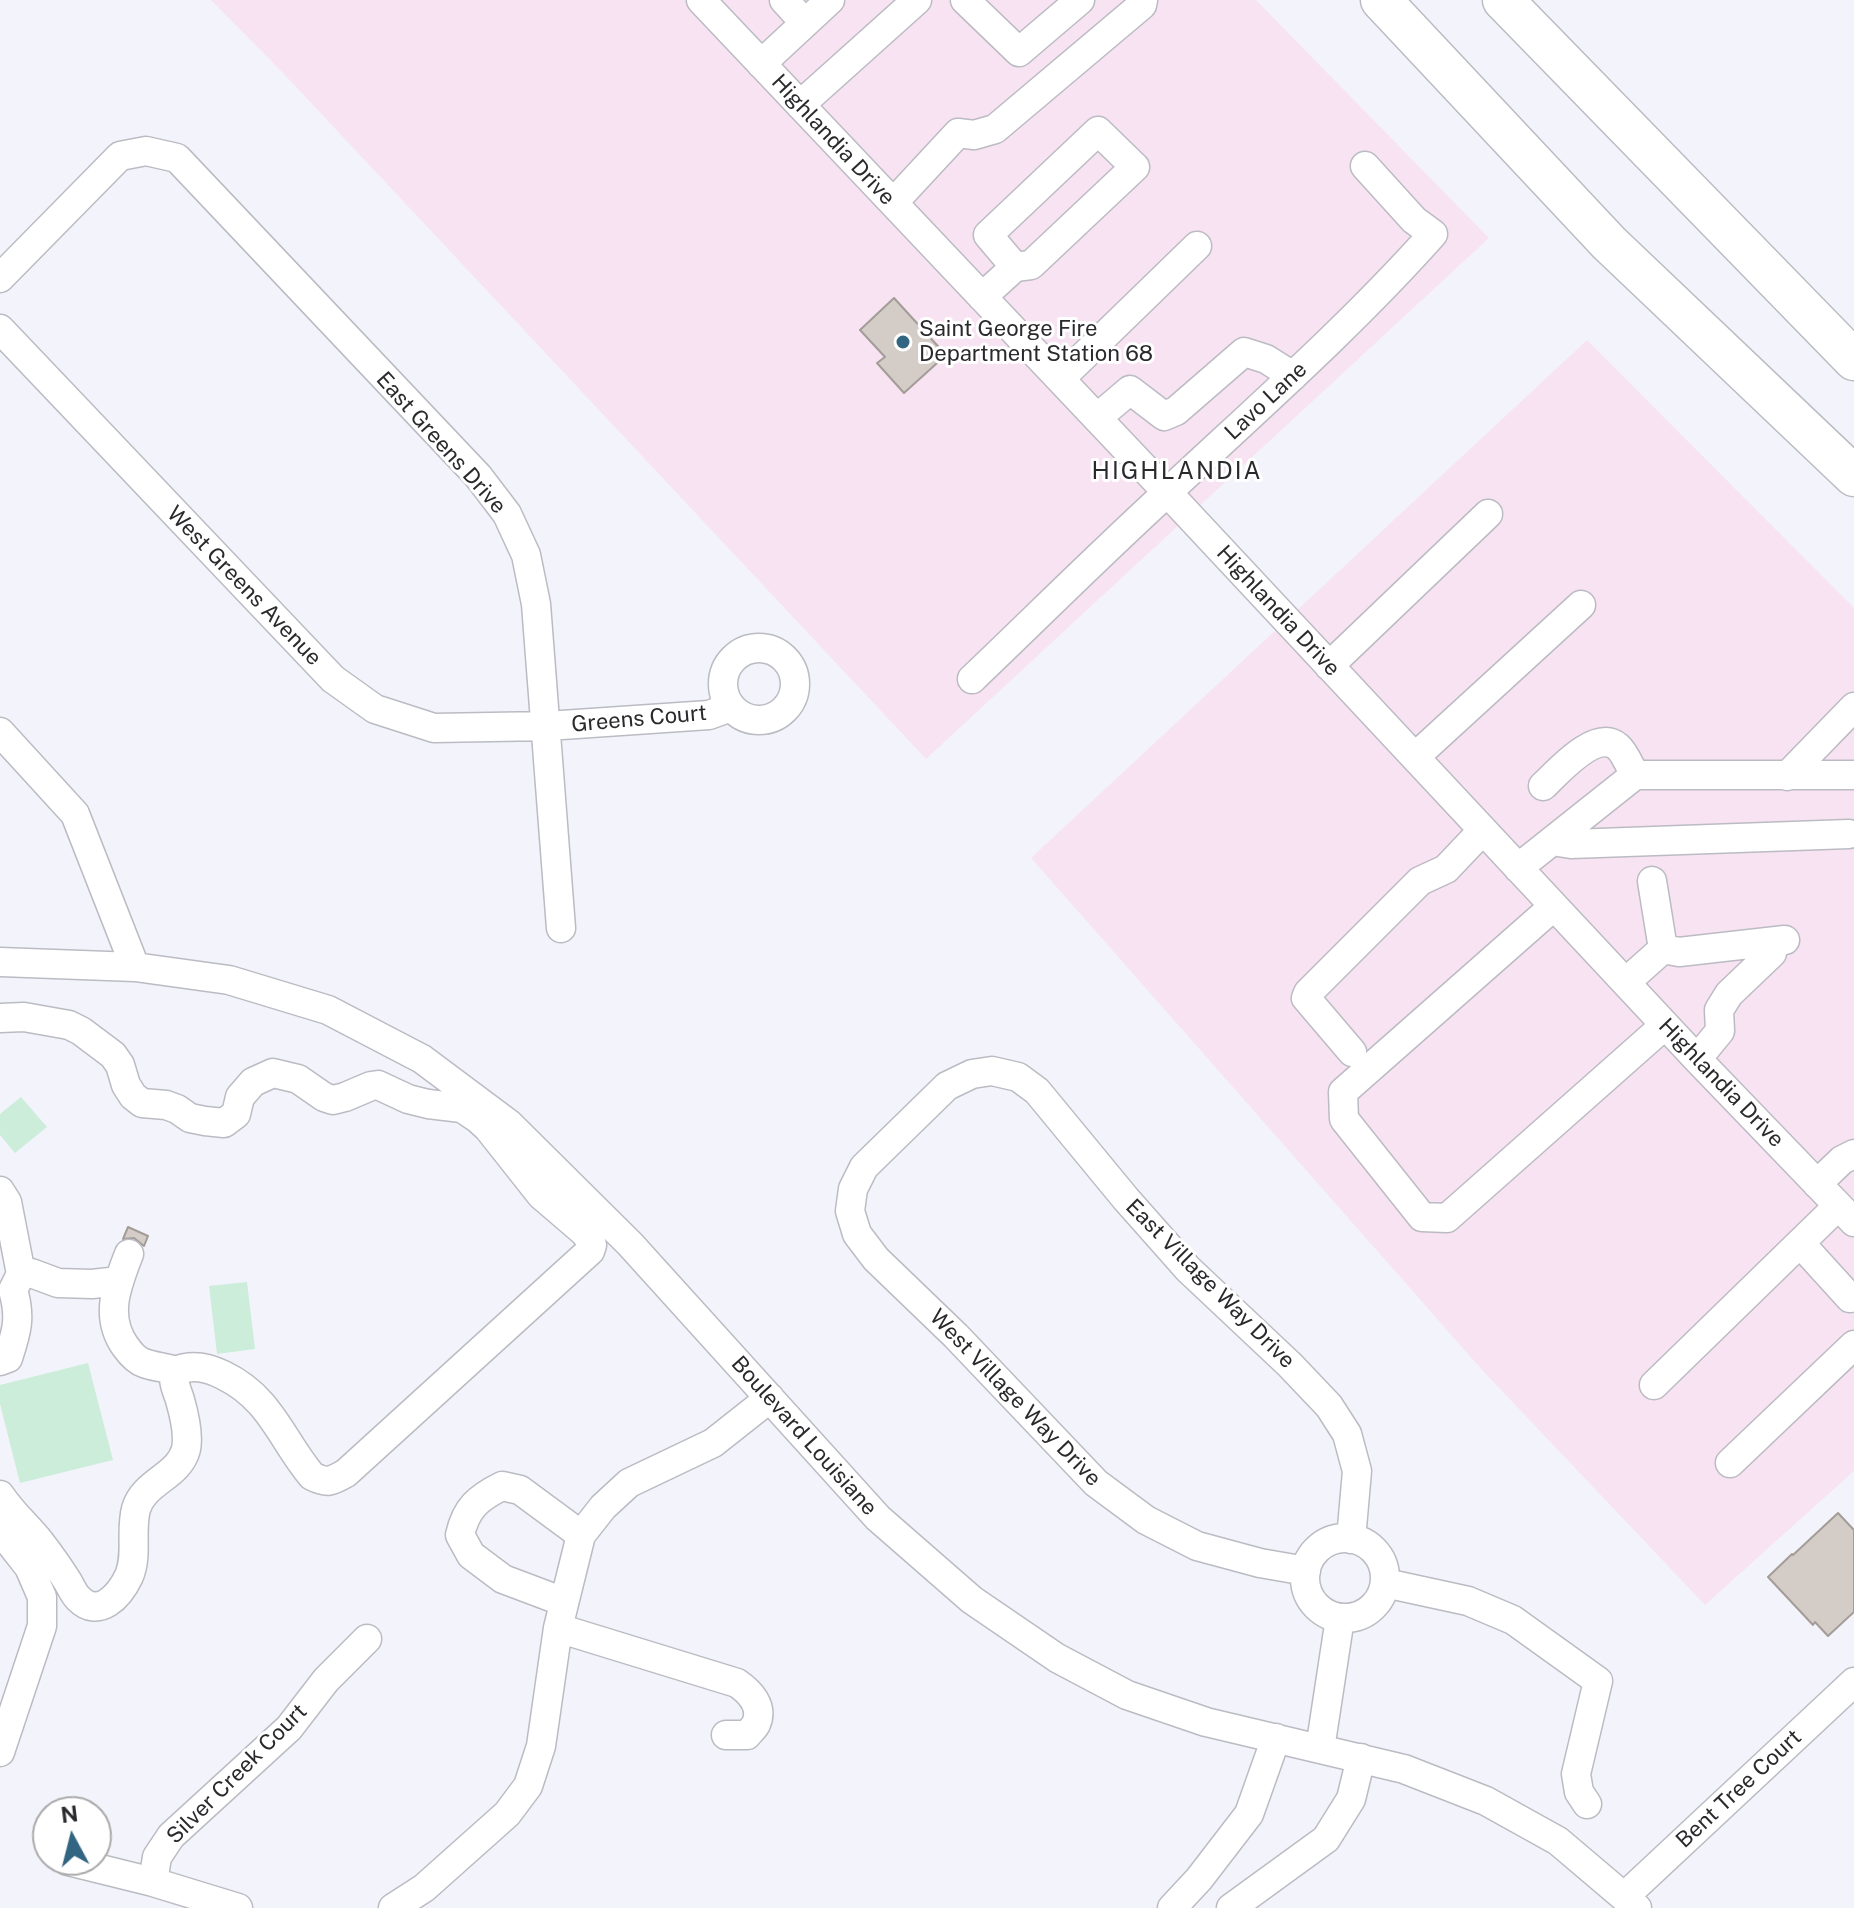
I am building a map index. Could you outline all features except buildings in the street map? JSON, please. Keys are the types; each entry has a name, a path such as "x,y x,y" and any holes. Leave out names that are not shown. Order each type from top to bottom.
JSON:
{"highway":[{"path":"1381,0 1609,243 1854,476"},
{"path":"1503,0 1854,360"}],"street":[{"name":"Highlandia Drive","path":"701,0 1846,1214"},
{"path":"784,0 805,23"},
{"path":"761,64 830,0"},
{"path":"800,105 917,0"},
{"path":"965,0 1019,52 1080,0"},
{"path":"893,203 958,133 974,135 995,129 1142,5 1143,0"},
{"path":"982,297 1015,267 1031,265 1135,167 1098,131 988,235 1015,267"},
{"name":"East Greens Drive","path":"0,278 120,156 146,151 177,158 478,476 507,514 526,555 536,604 561,928"},
{"name":"Lavo Lane","path":"972,679 1293,376 1396,276 1433,234 1414,220 1365,166"},
{"path":"1060,379 1197,246"},
{"name":"West Greens Avenue","path":"0,329 333,679 375,709 434,728 547,726"},
{"path":"1097,418 1130,390 1164,416 1176,411 1244,352 1266,359 1293,376"},
{"path":"1329,666 1488,514"},
{"path":"1415,757 1581,605"},
{"name":"Greens Court","path":"547,726 709,715 731,707"},
{"path":"1787,776 1854,707"},
{"path":"0,732 75,814 135,967"},
{"path":"1543,786 1587,747 1606,742 1617,747 1635,775"},
{"path":"1518,868 1635,775 1854,775"},
{"path":"1352,1052 1306,998 1308,993 1420,881 1446,869 1483,830"},
{"path":"1552,841 1571,844 1849,834"},
{"path":"1652,881 1663,949"},
{"path":"1554,906 1343,1092 1344,1119 1422,1217 1447,1218 1665,1025"},
{"path":"1663,949 1679,952 1778,946 1729,994 1719,1010 1720,1031 1697,1059"},
{"path":"1626,982 1663,949"},
{"name":"Boulevard Louisiane","path":"0,962 135,967 229,980 328,1010 422,1059 509,1124 630,1244 878,1518 972,1600 1057,1658 1127,1695 1206,1722 1404,1769 1486,1801 1558,1841 1631,1902"},
{"path":"0,1018 24,1017 69,1025 81,1031 113,1055 120,1065 126,1085 142,1103 166,1105 190,1118 205,1121 224,1123 236,1114 240,1097 253,1082 273,1073 298,1079 333,1100 378,1085 408,1099 462,1108 488,1128 541,1195 583,1231 592,1245 590,1251 346,1473 332,1481 312,1476 265,1406 248,1390 205,1368 191,1366 175,1371 142,1363 124,1344 113,1318 119,1281 129,1254"},
{"name":"West Village Way Drive","path":"992,1071 972,1074 947,1086 864,1167 853,1189 850,1211 857,1234 876,1259 956,1336 1096,1483 1146,1520 1197,1546 1260,1563 1306,1571"},
{"name":"East Village Way Drive","path":"992,1071 1018,1077 1037,1091 1188,1269 1329,1406 1347,1434 1357,1471 1351,1539"},
{"path":"1817,1184 1842,1160 1854,1154"},
{"path":"0,1191 7,1202 21,1274 13,1290 18,1307 18,1329 8,1358 0,1361"},
{"path":"1654,1385 1800,1243 1846,1214"},
{"path":"1800,1243 1850,1298"},
{"path":"21,1274 31,1273 58,1283 119,1281"},
{"path":"1730,1463 1854,1345"},
{"path":"0,1495 40,1542 78,1599 89,1605 101,1606 111,1602 130,1574 136,1510 141,1499 154,1483 176,1468 187,1446 181,1403 174,1382 175,1371"},
{"path":"393,1908 424,1888 507,1814 528,1786 541,1746 561,1615 581,1535 603,1507 629,1483 713,1443 770,1398"},
{"path":"581,1535 520,1490 502,1486 482,1497 464,1517 460,1535 471,1555 561,1615 737,1683 752,1693 757,1708 756,1724 747,1735 726,1735"},
{"path":"0,1530 29,1567 42,1597 42,1626 0,1752"},
{"path":"1351,1539 1363,1543 1378,1555 1385,1573 1385,1583 1381,1596 1371,1608 1358,1616 1340,1618 1327,1614 1315,1604 1307,1591 1306,1571 1321,1547 1333,1541 1351,1539"},
{"path":"1385,1583 1468,1601 1513,1620 1598,1681 1576,1774 1579,1792 1587,1804"},
{"path":"1320,1749 1340,1618"},
{"name":"Silver Creek Court","path":"153,1882 157,1857 171,1836 289,1728 326,1680 367,1639"},
{"name":"Bent Tree Court","path":"1631,1902 1854,1682"},
{"path":"1172,1908 1199,1879 1249,1814 1276,1738"},
{"path":"1199,1879 1228,1908 1326,1839 1351,1799 1361,1758"},
{"path":"112,1872 238,1908"}],"shaded area":[{"path":"211,0 1256,0 1489,238 926,759"},
{"path":"1587,340 1854,608 1854,1471 1705,1605 1483,1371 1031,858"}],"green space":[{"path":"21,1097 47,1127 15,1153 0,1135 0,1114"},
{"path":"247,1282 255,1349 217,1354 209,1286"},
{"path":"88,1363 113,1460 20,1483 0,1404 0,1385"}],"place":[{"name":"Saint George Fire Department Station 68","path":"903,342"}],"district":[{"name":"HIGHLANDIA","path":"1177,472"}]}
